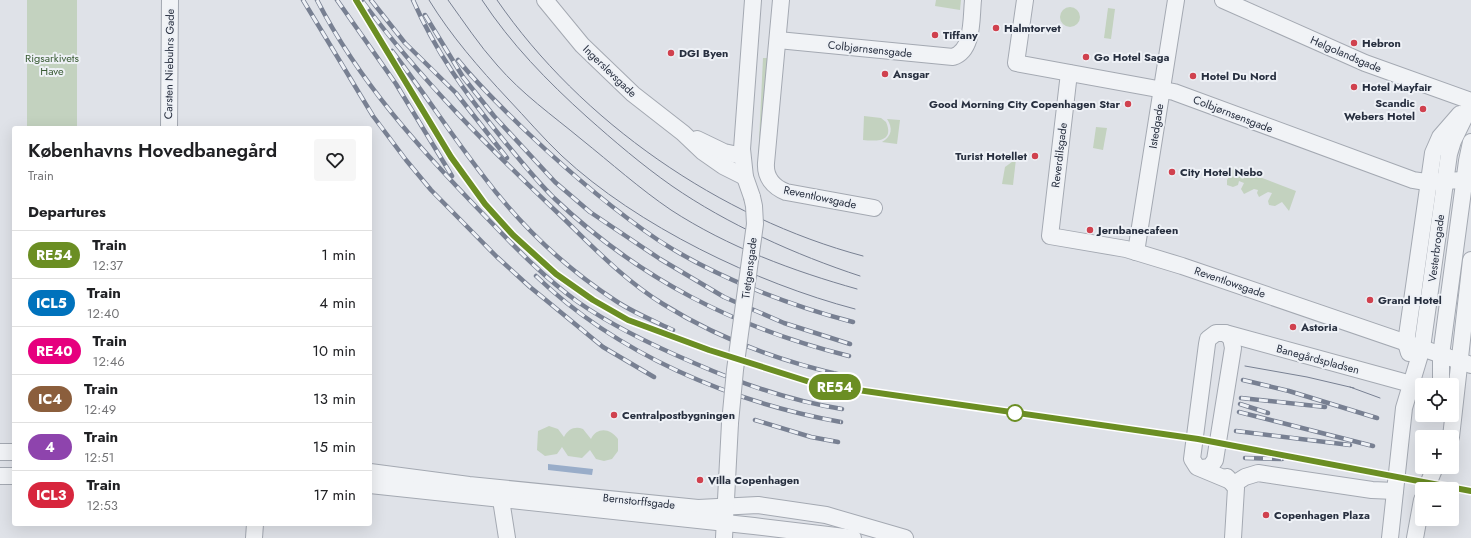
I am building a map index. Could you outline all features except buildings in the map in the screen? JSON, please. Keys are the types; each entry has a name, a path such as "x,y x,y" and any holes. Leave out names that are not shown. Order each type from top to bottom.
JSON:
{"street":[{"name":"Carsten Niebuhrs Gade","path":"168,126 170,0"},
{"name":"Ingerslevsgade","path":"545,0 582,44 633,94 683,133 697,148 712,159 745,177"},
{"name":"Tietgensgade","path":"725,531 730,423 735,370 755,224 752,197 745,177 742,156 753,0"},
{"path":"778,40 781,0"},
{"name":"Colbjørnsensgade","path":"778,40 948,57 961,53 968,41 973,0"},
{"name":"Colbjørnsensgade","path":"1025,0 1016,63 1162,89 1401,177 1428,184 1444,181 1468,181"},
{"name":"Istedgade","path":"1136,252 1176,0"},
{"name":"Helgolandsgade","path":"1223,0 1365,64 1471,102"},
{"name":"Reventlowsgade","path":"778,40 766,163 766,171 769,179 780,190 786,192 874,208"},
{"name":"Reverdilsgade","path":"1050,236 1070,73"},
{"path":"1413,378 1406,343 1435,144 1445,130 1471,102"},
{"name":"Vesterbrogade","path":"1390,538 1404,408 1422,348 1444,181 1450,147 1471,102"},
{"name":"Ingerslevsgade","path":"683,133 724,152 742,156"},
{"name":"Vesterbrogade","path":"1441,378 1441,355 1468,181 1471,142"},
{"name":"Reventlowsgade","path":"1050,236 1136,252 1210,274 1465,363"},
{"path":"1452,430 1465,363 1471,260"},
{"path":"1202,468 1210,467 1215,460 1233,348 1231,338 1225,333 1216,333 1211,336 1207,344 1192,456 1196,465 1202,468 1233,483"},
{"name":"Banegårdspladsen","path":"1225,333 1413,378"},
{"path":"0,452 12,452"},
{"path":"1215,460 1223,473 1233,483 1236,494 1234,538"},
{"name":"Bernstorffsgade","path":"372,472 725,531 853,538"},
{"path":"1233,483 1258,473 1372,490 1395,491"},
{"path":"0,476 12,476"},
{"name":"Bernstorffsgade","path":"372,485 502,493 698,508 758,505 816,513 905,538"},
{"path":"502,493 507,538"},
{"path":"254,538 255,526"},
{"path":"1415,538 1417,526"}],"green space":[{"name":"Rigsarkivets Have","path":"27,0 77,0 77,126 27,126"},
{"path":"936,0 961,0 960,10 935,6"},
{"path":"1070,7 1077,10 1080,17 1077,24 1070,27 1063,24 1060,17 1063,10"},
{"path":"1108,8 1115,9 1111,39 1104,38"},
{"path":"763,58 770,58 758,162"},
{"path":"864,116 881,118 886,122 888,134 886,137 873,141 863,140"},
{"path":"887,119 900,120 897,144 882,142 890,134 891,129"},
{"path":"1096,127 1107,128 1103,150 1093,148"},
{"path":"1016,159 1013,185 1002,184 1005,167"},
{"path":"1234,167 1296,191 1289,211 1282,202 1275,206 1269,205 1268,201 1272,193 1268,192 1259,197 1257,193 1258,190 1254,189 1244,194 1241,189 1244,183 1239,181 1238,185 1233,187 1227,185 1227,180"},
{"path":"549,426 558,429 564,437 570,430 575,428 583,429 591,439 597,432 604,430 608,431 615,435 618,439 618,451 612,459 604,461 596,459 590,450 582,458 568,456 562,447 557,454 545,456 537,450 538,431"}],"water":[{"path":"548,464 593,469 592,475 548,470"}],"tram line":[{"path":"429,0 456,39 487,76 555,149 592,182 626,206 662,228 739,268 817,298 855,309"},
{"path":"448,0 484,50 507,76 548,113 659,202 693,223 738,247 785,266 857,289"},
{"path":"482,0 517,47 558,90 607,135 661,178 693,200 739,226 811,258 860,276"},
{"path":"497,0 531,44 570,86 612,125 658,160 707,190 757,217 810,239 863,256"},
{"path":"1245,366 1307,377 1354,388"},
{"path":"1350,387 1380,398"}],"railway":[{"path":"303,0 373,116 431,190 497,257 530,287 603,347 654,377"},
{"path":"317,0 352,59 372,87 437,166 529,261 565,292 592,311 634,336 712,371 766,391 823,406 842,409"},
{"path":"337,0 396,84 452,176"},
{"path":"356,0 435,132 469,185 513,235 556,274 610,311 652,330 790,377 845,389"},
{"path":"371,0 405,43 456,93 507,158"},
{"path":"413,0 441,55 475,104 540,183 586,227 620,253 691,297 728,315 767,331 849,356"},
{"path":"363,2 408,59 482,139 597,251 622,274 649,295 684,317 752,348 798,364 846,376"},
{"path":"425,15 463,77 494,116 555,182 590,212 660,259 724,297 784,323 850,344"},
{"path":"392,51 415,81 458,143 495,191 526,227 560,259 597,288 644,317 673,330"},
{"path":"458,60 475,80 560,163 608,203 658,240 703,266 728,278 803,307 853,322"},
{"path":"536,276 568,304 602,329 677,371 717,388 758,402 841,422"},
{"path":"1243,380 1289,391 1377,418"},
{"path":"1241,398 1325,407"},
{"path":"1240,404 1268,413"},
{"path":"1239,412 1373,446"},
{"path":"755,420 811,437 838,442"},
{"path":"1236,431 1350,445"},
{"path":"1234,445 1369,471"},
{"path":"1245,458 1282,459"}],"train":[{"name":"RE54","path":"356,0 435,132 469,185 485,204 513,235 556,274 574,288 610,311 628,320 709,350 816,384 1198,439 1471,491"}],"place":[{"name":"Halmtorvet","path":"996,28"},
{"name":"Tiffany","path":"935,35"},
{"name":"Hebron","path":"1354,43"},
{"name":"DGI Byen","path":"671,53"},
{"name":"Go Hotel Saga","path":"1086,57"},
{"name":"Ansgar","path":"885,74"},
{"name":"Hotel Du Nord","path":"1193,76"},
{"name":"Hotel Mayfair","path":"1354,87"},
{"name":"Good Morning City Copenhagen Star","path":"1128,104"},
{"name":"Scandic Webers Hotel","path":"1423,109"},
{"name":"Turist Hotellet","path":"1035,156"},
{"name":"City Hotel Nebo","path":"1172,172"},
{"name":"Jernbanecafeen","path":"1090,230"},
{"name":"Grand Hotel","path":"1370,300"},
{"name":"Astoria","path":"1293,327"},
{"name":"Centralpostbygningen","path":"614,415"},
{"name":"Villa Copenhagen","path":"700,480"},
{"name":"Copenhagen Plaza","path":"1266,515"}]}
